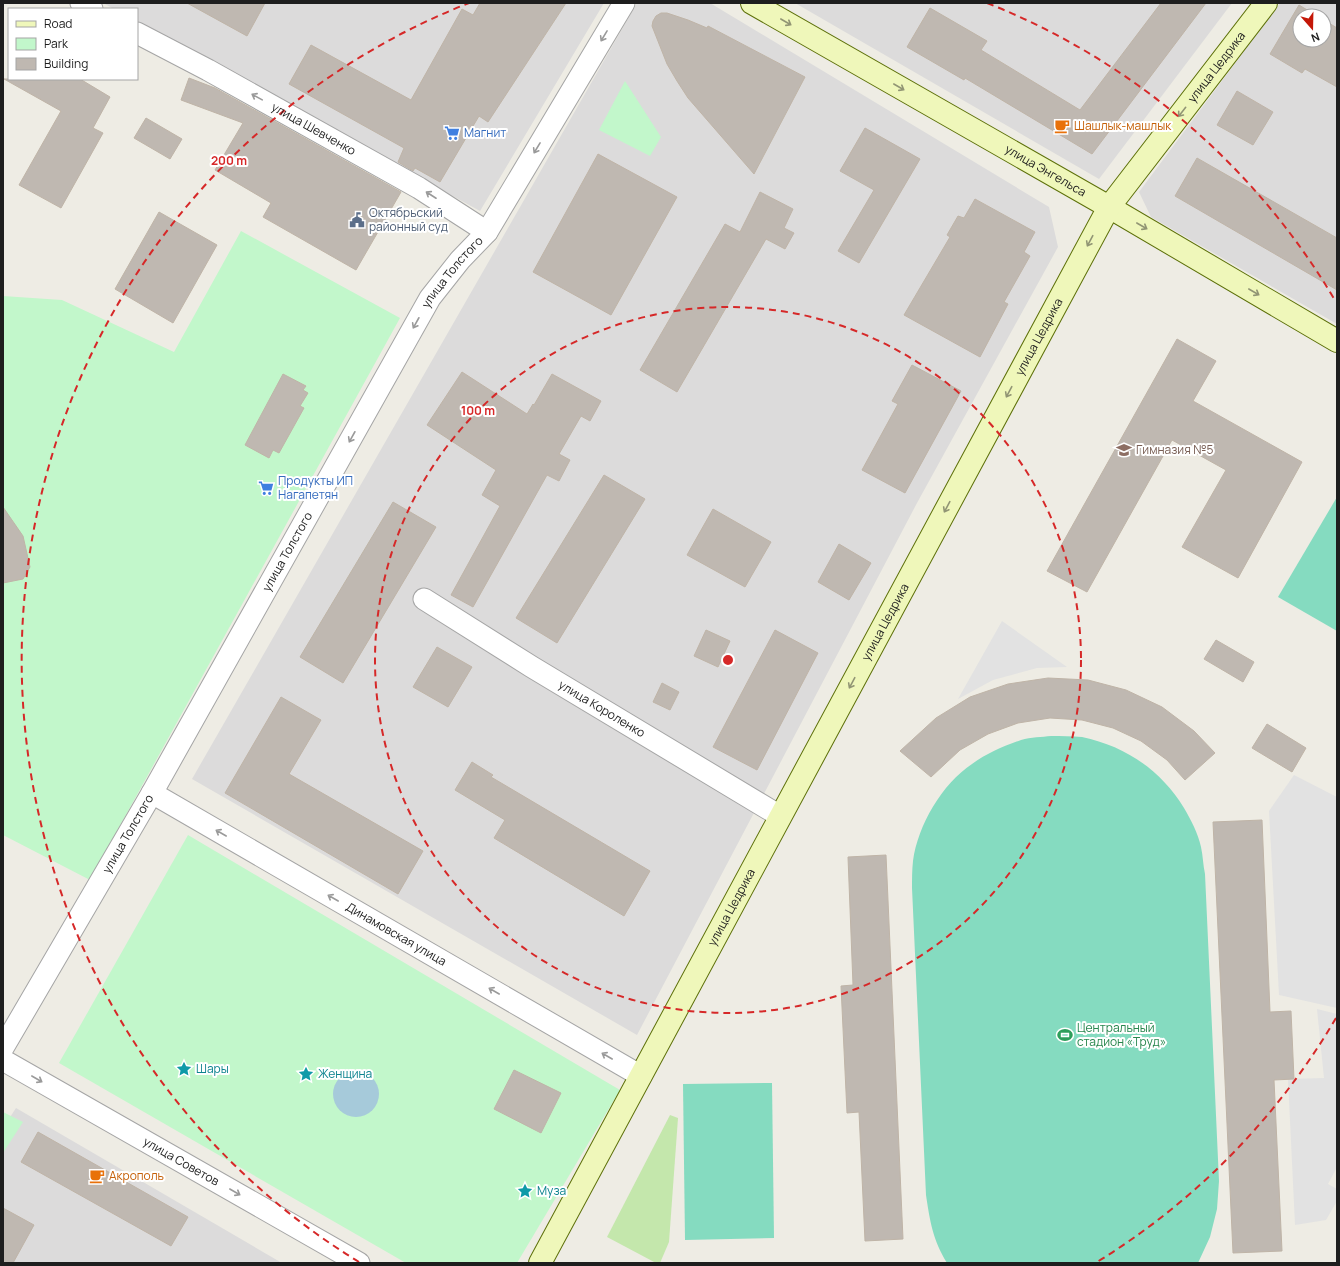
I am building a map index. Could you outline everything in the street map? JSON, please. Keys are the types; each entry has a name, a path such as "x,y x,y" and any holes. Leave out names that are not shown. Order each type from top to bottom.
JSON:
{"street":[{"path":"81,3 90,8"},
{"name":"улица Толстого","path":"3,1048 152,792 430,298 460,260 487,232 624,3"},
{"name":"улица Энгельса","path":"752,3 1109,207 1337,341"},
{"name":"улица Цедрика","path":"540,1263 1109,207 1266,3"},
{"name":"улица Шевченко","path":"138,34 208,70 420,188 487,232"},
{"name":"улица Короленко","path":"424,599 532,667 780,816"},
{"name":"Динамовская улица","path":"152,792 641,1076"},
{"name":"улица Советов","path":"3,1060 359,1263"}],"shaded area":[{"path":"103,3 604,3 480,211 138,23 138,8 112,8"},
{"path":"637,3 710,3 1049,207 1058,247 917,503 637,1035 192,779"},
{"path":"795,3 1232,3 1099,179"},
{"path":"1280,3 1337,3 1337,324 1151,217 1139,192"},
{"path":"1002,621 1067,667 1037,668 993,680 958,699"},
{"path":"1294,775 1337,797 1337,1008 1279,995 1269,811"},
{"path":"1317,1009 1337,1014 1337,1167 1328,1184 1337,1189 1337,1201 1326,1220 1295,1225 1288,1079 1324,1078"},
{"path":"16,1108 282,1263 3,1263 3,1128"}],"green space":[{"path":"625,81 661,137 650,156 599,130"},
{"path":"241,231 400,318 90,880 3,835 3,296 62,300 174,352"},
{"path":"1337,497 1337,631 1278,597"},
{"name":"Центральный стадион «Труд»","path":"1051,736 1082,737 1098,741 1127,753 1153,771 1175,794 1189,817 1200,842 1205,874 1219,1181 1217,1209 1210,1237 1198,1263 947,1263 938,1246 933,1230 926,1195 912,888 913,864 916,847 920,833 933,806 941,794 961,772 984,756 1008,745 1025,739"},
{"path":"188,835 620,1090 517,1263 406,1263 59,1063"},
{"path":"772,1083 774,1238 685,1240 683,1084"},
{"path":"3,1112 23,1122 3,1153"},
{"path":"670,1115 678,1118 669,1242 660,1263 656,1263 607,1237"}],"water":[{"path":"352,1071 360,1071 369,1075 375,1081 379,1094 375,1107 369,1113 360,1117 352,1117 343,1113 337,1107 333,1098 333,1090 337,1081 343,1075"}],"building":[{"path":"187,3 265,3 247,36"},
{"path":"480,3 566,3 488,122 479,116 440,182 415,168 413,171 398,162 404,148 289,84 311,45 411,100 462,9 473,15"},
{"path":"1161,3 1206,3 1092,154 965,78 964,80 907,47 930,8 987,41 981,50 1080,110"},
{"path":"1299,5 1304,8 1297,8"},
{"path":"661,13 667,13 707,28 708,26 805,77 754,174 688,98 667,64 652,26 656,16"},
{"path":"1292,17 1292,48 1332,48 1332,25 1337,28 1337,87 1305,69 1302,73 1270,54"},
{"path":"189,78 215,88 401,192 356,270 263,217 271,203 215,170 243,123 181,100"},
{"path":"4,79 82,80 110,97 93,128 103,133 61,208 19,185 61,111"},
{"path":"1237,91 1273,112 1253,145 1217,125"},
{"path":"146,118 182,139 170,159 134,138"},
{"path":"865,128 920,159 859,263 838,251 874,190 840,171"},
{"path":"598,154 677,197 611,315 533,272"},
{"path":"1197,158 1337,238 1337,290 1175,196"},
{"path":"760,192 793,209 784,228 794,233 785,249 766,239 677,392 640,370 725,224 740,232"},
{"path":"975,199 1035,232 1024,252 1030,256 1004,302 1008,304 980,357 904,315 950,237 947,235 958,216 964,218"},
{"path":"159,212 217,245 173,323 115,289"},
{"path":"1177,339 1216,361 1193,401 1302,462 1238,578 1182,547 1226,470 1172,440 1087,592 1047,571"},
{"path":"912,365 961,391 905,493 862,470 898,404 892,401"},
{"path":"462,372 527,414 552,374 601,401 590,421 581,416 559,454 570,460 559,481 547,475 473,607 451,595 500,506 482,495 496,470 427,425"},
{"path":"283,374 306,386 303,390 308,393 300,406 304,408 279,453 273,450 269,458 245,445"},
{"path":"604,475 645,499 557,643 516,618"},
{"path":"393,502 436,527 343,683 300,657"},
{"path":"3,507 23,536 30,567 23,579 3,583"},
{"path":"713,509 771,542 745,587 687,555"},
{"path":"839,544 871,563 849,600 818,582"},
{"path":"706,630 730,641 718,667 694,656"},
{"path":"775,630 818,653 757,770 713,747"},
{"path":"1216,640 1254,662 1243,682 1204,659"},
{"path":"437,647 472,667 448,707 413,687"},
{"path":"1048,678 1088,680 1126,690 1162,707 1194,731 1215,753 1185,780 1167,760 1141,741 1113,728 1082,720 1050,718 1018,723 988,734 960,750 931,777 900,751 936,718 970,697 1008,684"},
{"path":"662,683 679,692 670,710 653,702"},
{"path":"281,697 321,720 289,774 423,851 398,894 225,793"},
{"path":"1267,724 1306,748 1292,772 1252,748"},
{"path":"472,762 493,775 491,777 650,871 624,916 494,838 505,820 455,790"},
{"path":"1262,820 1270,1012 1291,1011 1294,1079 1274,1080 1282,1251 1233,1253 1213,822"},
{"path":"886,855 903,1239 865,1241 859,1112 847,1113 841,986 853,985 848,857"},
{"path":"514,1070 561,1093 541,1133 494,1109"},
{"path":"38,1132 188,1217 171,1246 21,1162"},
{"path":"3,1208 34,1225 13,1263 3,1263"}],"place":[{"name":"Шашлык-машлык","path":"1062,126"},
{"name":"Магнит","path":"452,133"},
{"name":"Октябрьский районный суд","path":"357,220"},
{"name":"Гимназия №5","path":"1124,450"},
{"name":"Продукты ИП Нагапетян","path":"266,488"},
{"name":"Центральный стадион «Труд»","path":"1065,1035"},
{"name":"Шары","path":"184,1069"},
{"name":"Женщина","path":"306,1074"},
{"name":"Акрополь","path":"97,1176"},
{"name":"Муза","path":"525,1191"}]}
